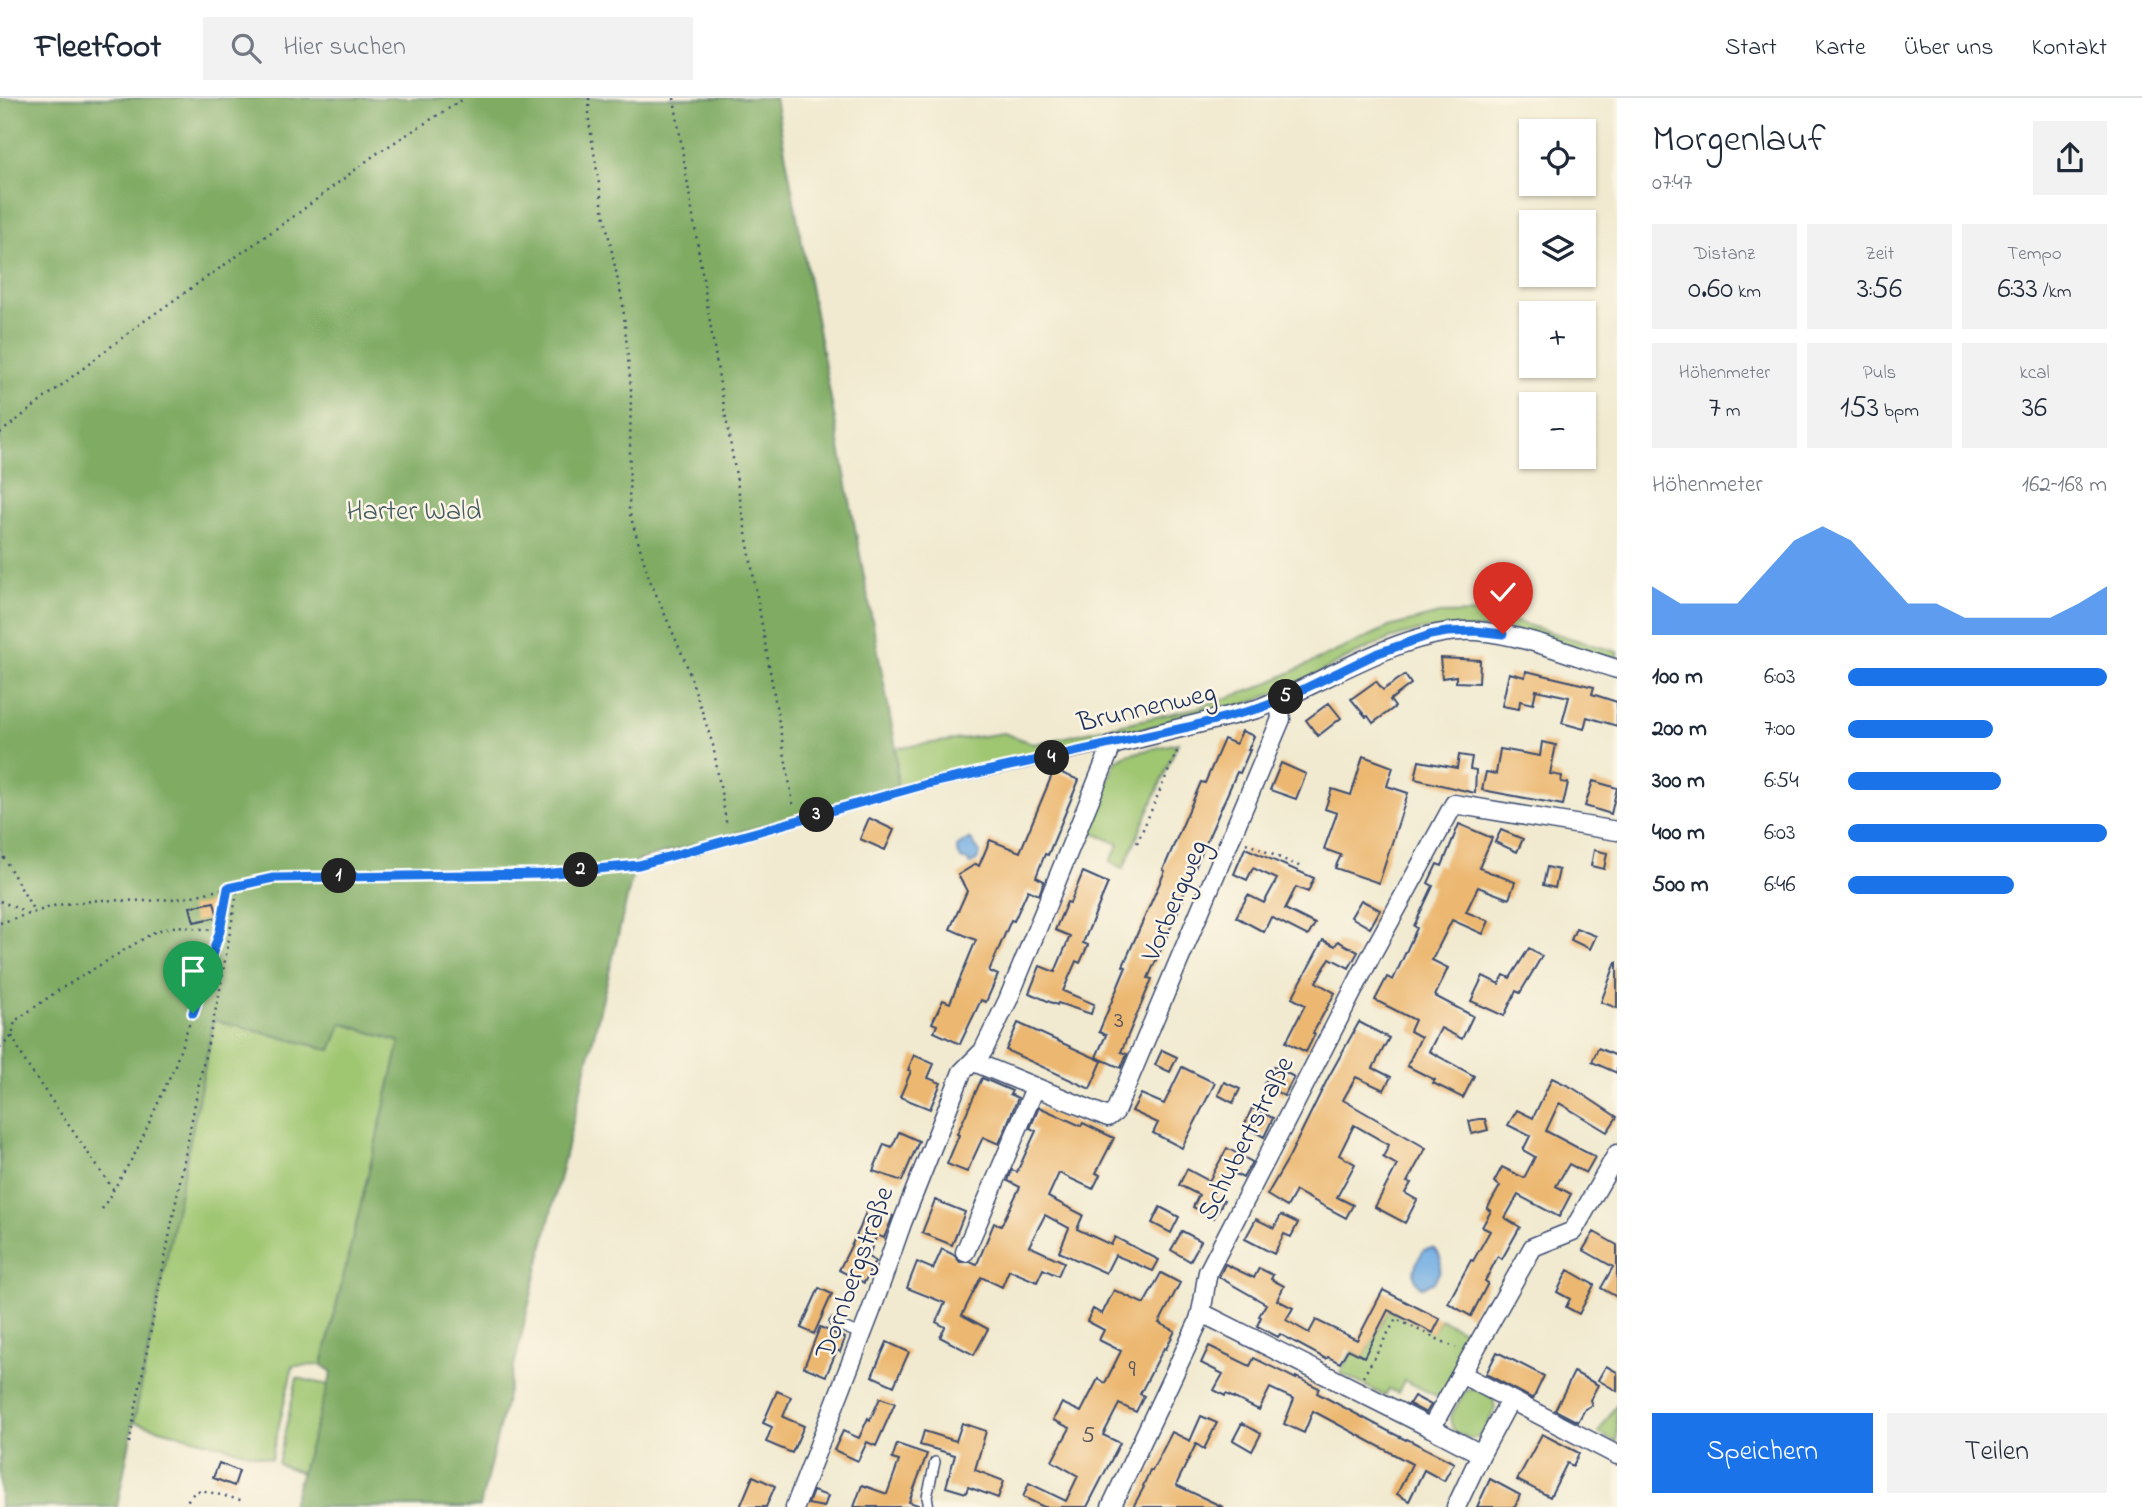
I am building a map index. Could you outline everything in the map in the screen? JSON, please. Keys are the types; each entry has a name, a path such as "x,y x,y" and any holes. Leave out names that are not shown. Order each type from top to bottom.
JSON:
{"street":[{"name":"Brunnenweg","path":"1112,745 1279,701 1378,653 1447,632 1503,634 1617,669"},
{"name":"Vorbergweg","path":"1035,1088 1108,1117 1115,1112 1281,719 1279,701"},
{"name":"Dornbergstraße","path":"795,1507 962,1072 983,1051 1008,1000 1112,745"},
{"name":"Schubertstraße","path":"1111,1507 1202,1313 1208,1272 1374,950 1454,804 1617,831"},
{"path":"965,1252 1035,1088 974,1062"},
{"path":"1432,1428 1533,1247 1573,1231 1617,1154"},
{"path":"1202,1313 1481,1454"},
{"path":"1461,1374 1617,1455"},
{"path":"1456,1507 1510,1400"}],"lane":[{"name":"Brunnenweg","path":"639,865 927,784 1112,745"},
{"path":"834,1323 862,1335"},
{"path":"929,1507 927,1497 935,1462"}],"path":[{"path":"0,433 140,324 297,214 376,154 465,98"},
{"path":"589,98 589,121 603,209 623,305 631,390 629,510 649,578 687,663 713,745 729,841"},
{"path":"674,98 719,378 797,821"},
{"path":"1137,843 1183,739"},
{"path":"1231,837 1301,867"},
{"path":"0,851 34,911"},
{"path":"0,923 57,905 100,900 148,901 183,898 273,878 543,874 639,865"},
{"path":"129,1443 200,1078 219,995 237,886"},
{"path":"102,1209 136,1152 175,1065 220,931 228,888"},
{"path":"0,901 27,913"},
{"path":"0,1048 12,1036 15,1021 59,990 156,931 177,926 220,931"},
{"path":"12,1036 27,1065 113,1189"},
{"path":"1356,1390 1395,1319 1472,1355"},
{"path":"185,1507 188,1499 201,1490 244,1500"}],"green space":[{"name":"Harter Wald","path":"0,98 775,98 896,748 897,788 636,861 480,1507 291,1507 332,1372 322,1365 400,1042 342,1023 331,1050 214,1020 117,1507 0,1507"},
{"path":"1482,613 1617,652 1617,662 1506,628 1421,630 1389,639 1290,688 1237,707 897,788 896,748 1004,733 1034,744 1196,708 1257,688 1389,627 1439,614"},
{"path":"1178,743 1123,869 1110,862 1119,844 1088,831 1116,761 1126,755"},
{"path":"214,1020 331,1050 341,1023 400,1042 322,1365 293,1366 271,1459 134,1422"},
{"path":"1388,1310 1433,1332 1440,1319 1472,1335 1440,1398 1404,1380 1398,1393 1389,1389 1385,1396 1340,1373 1352,1351 1364,1357"},
{"path":"297,1378 329,1385 302,1473 278,1464"},
{"path":"1476,1388 1493,1398 1495,1410 1481,1436 1470,1439 1453,1430 1450,1418 1464,1392"},
{"path":"1617,1404 1617,1443 1598,1433"}],"water":[{"path":"968,839 980,853 973,863 969,864 968,860 962,860 957,852 957,847"},
{"path":"1432,1248 1441,1260 1440,1269 1433,1283 1421,1287 1415,1278 1415,1269 1424,1250"}],"building":[{"path":"1440,658 1480,660 1479,683 1456,682 1456,676 1442,678"},
{"path":"1526,671 1594,687 1592,694 1617,702 1617,726 1587,717 1584,729 1562,723 1569,697 1536,690 1533,704 1520,701 1519,709 1502,706 1509,673 1525,677"},
{"path":"1405,675 1411,684 1390,700 1395,707 1373,723 1351,699 1376,681 1383,690"},
{"path":"1329,703 1341,718 1318,736 1306,720"},
{"path":"1242,731 1254,736 1250,750 1240,773 1237,772 1148,978 1152,979 1121,1052 1127,1054 1121,1068 1096,1057 1106,1035 1099,1032 1126,967 1123,966 1201,782 1205,783 1224,739 1236,744"},
{"path":"1542,742 1556,745 1550,774 1562,776 1561,782 1568,783 1563,805 1482,790 1486,772 1496,774 1500,749 1540,756"},
{"path":"1459,755 1472,757 1470,769 1476,770 1475,793 1415,779 1419,761 1457,768"},
{"path":"1363,756 1393,767 1387,786 1408,793 1379,883 1335,868 1341,855 1324,849 1337,813 1325,809 1332,789 1351,795"},
{"path":"1281,763 1306,774 1296,799 1270,790"},
{"path":"1054,770 1079,780 1036,877 1044,881 1039,895 1028,890 1014,921 1011,920 989,971 998,975 986,1002 981,1000 960,1044 934,1032 937,1025 932,1023 943,1000 950,1003 976,940 950,929 967,891 958,875 976,864 979,866 990,840 1020,852"},
{"path":"1593,781 1617,788 1611,814 1585,806"},
{"path":"869,818 894,830 885,850 860,839"},
{"path":"1459,824 1492,838 1479,868 1515,882 1509,899 1478,887 1466,912 1489,921 1483,934 1452,920 1432,960 1448,968 1435,996 1473,1016 1462,1039 1441,1028 1429,1051 1474,1076 1463,1098 1407,1066 1421,1037 1410,1031 1415,1020 1375,1000 1387,977 1393,980 1433,886 1428,883 1437,864 1442,866"},
{"path":"1501,830 1523,839 1517,852 1495,842"},
{"path":"1245,848 1314,878 1308,892 1296,887 1285,909 1315,924 1308,936 1271,917 1264,932 1236,917 1248,895 1264,903 1277,879 1253,868 1247,880 1234,874"},
{"path":"1594,850 1607,853 1604,869 1591,866"},
{"path":"1547,867 1559,870 1555,888 1543,885"},
{"path":"1083,872 1108,883 1083,943 1088,945 1080,963 1076,961 1063,991 1094,1004 1091,1014 1058,1003 1057,1005 1029,993 1040,966 1055,972 1070,936 1055,930"},
{"path":"1361,900 1380,910 1370,928 1351,917"},
{"path":"214,902 218,917 194,922 190,907"},
{"path":"1576,928 1596,936 1590,949 1571,940"},
{"path":"1323,940 1335,946 1338,941 1358,952 1349,968 1330,958 1316,982 1335,993 1306,1052 1286,1042 1305,1005 1292,998"},
{"path":"1529,948 1542,956 1520,993 1516,991 1504,1016 1471,1001 1483,976 1499,984 1504,975 1510,978"},
{"path":"1617,962 1617,1008 1601,1002"},
{"path":"1359,1022 1389,1038 1373,1068 1391,1077 1384,1090 1356,1077 1343,1100 1426,1148 1407,1182 1411,1183 1405,1193 1417,1200 1405,1223 1375,1207 1397,1165 1383,1157 1389,1145 1354,1125 1339,1155 1355,1164 1337,1197 1353,1205 1346,1218 1296,1191 1287,1207 1267,1195"},
{"path":"1018,1023 1102,1061 1090,1089 1006,1050"},
{"path":"1598,1048 1617,1056 1617,1073 1592,1062"},
{"path":"1162,1050 1177,1057 1170,1072 1155,1065"},
{"path":"914,1055 934,1064 928,1078 941,1083 930,1109 900,1097 911,1071 908,1070"},
{"path":"1274,1066 1294,1077 1284,1096 1264,1084"},
{"path":"1182,1067 1215,1083 1182,1148 1153,1133 1158,1123 1132,1111 1141,1094 1164,1104"},
{"path":"982,1078 1012,1091 1010,1094 1018,1098 999,1144 983,1137 967,1172 947,1164"},
{"path":"1552,1078 1573,1088 1617,1117 1607,1132 1559,1103 1546,1131 1595,1157 1586,1173 1569,1164 1556,1186 1571,1194 1559,1217 1518,1195 1505,1218 1520,1227 1502,1259 1498,1256 1471,1316 1448,1303 1490,1231 1482,1227 1491,1211 1487,1209 1500,1186 1494,1182 1502,1167 1524,1178 1535,1157 1523,1150 1530,1136 1508,1125 1517,1110 1533,1118"},
{"path":"1224,1082 1240,1089 1233,1103 1218,1095"},
{"path":"1039,1107 1114,1138 1096,1173 1100,1175 1093,1189 1059,1173 1048,1197 1083,1215 1077,1229 1111,1245 1115,1237 1159,1260 1153,1271 1115,1255 1106,1273 1059,1252 1069,1228 1045,1215 1029,1246 1064,1262 1058,1276 1043,1269 1037,1282 1009,1270 1002,1287 981,1277 962,1315 988,1329 974,1355 940,1337 945,1327 936,1322 945,1303 907,1288 917,1262 933,1269 942,1249 954,1255 960,1262 977,1264 994,1223 1001,1226 1020,1187 1008,1181 1012,1170 1017,1172 1036,1131 1030,1128"},
{"path":"1252,1108 1273,1118 1264,1137 1244,1126"},
{"path":"1485,1119 1488,1130 1472,1134 1469,1121"},
{"path":"899,1132 919,1141 902,1181 873,1171 884,1144 892,1147"},
{"path":"1227,1148 1252,1162 1243,1178 1232,1172 1219,1198 1224,1200 1214,1218 1193,1207 1199,1195 1179,1185 1187,1169 1209,1181"},
{"path":"935,1200 965,1212 952,1245 922,1233"},
{"path":"868,1206 893,1216 884,1238 877,1235 868,1257 875,1261 864,1283 839,1270"},
{"path":"1160,1207 1179,1217 1171,1233 1152,1223"},
{"path":"1281,1215 1298,1223 1291,1237 1284,1234 1274,1254 1245,1239 1256,1219 1274,1228"},
{"path":"1182,1231 1201,1241 1190,1261 1171,1250"},
{"path":"1594,1232 1617,1245 1617,1297 1601,1288 1613,1267 1583,1250"},
{"path":"1225,1264 1254,1278 1259,1268 1273,1275 1271,1279 1284,1286 1277,1300 1293,1308 1286,1320 1309,1333 1316,1320 1357,1340 1383,1290 1440,1319 1433,1333 1388,1310 1364,1357 1348,1349 1340,1363 1257,1326 1266,1304 1219,1277"},
{"path":"1568,1270 1594,1285 1579,1314 1566,1307 1570,1299 1557,1292"},
{"path":"1161,1273 1180,1283 1159,1323 1175,1331 1140,1394 1144,1396 1136,1412 1119,1404 1103,1435 1120,1443 1087,1507 1044,1507 1023,1497 1029,1483 1066,1501 1078,1476 1052,1461 1070,1428 1053,1420 1062,1403 1081,1412 1098,1379 1105,1383 1121,1351 1099,1340 1104,1330 1087,1321 1093,1309 1102,1314 1114,1290 1144,1304"},
{"path":"819,1288 832,1294 814,1334 801,1328"},
{"path":"820,1327 845,1338 826,1376 804,1367"},
{"path":"887,1342 909,1352 894,1386 872,1376"},
{"path":"1209,1346 1250,1366 1254,1358 1296,1377 1319,1388 1317,1393 1454,1463 1444,1481 1424,1470 1409,1501 1397,1494 1412,1464 1313,1411 1304,1433 1284,1424 1294,1399 1270,1388 1259,1410 1214,1390 1223,1374 1201,1363"},
{"path":"1497,1352 1544,1376 1533,1399 1486,1374"},
{"path":"1606,1366 1617,1372 1617,1391 1598,1380"},
{"path":"1574,1372 1598,1385 1590,1400 1592,1405 1585,1409 1578,1422 1555,1410"},
{"path":"777,1391 791,1397 783,1417 804,1426 792,1453 766,1442 772,1427 763,1423"},
{"path":"1414,1396 1431,1405 1426,1413 1409,1404"},
{"path":"880,1398 895,1403 876,1446 867,1442 858,1461 834,1450 843,1431 859,1438"},
{"path":"1201,1416 1217,1423 1204,1449 1196,1444 1176,1485 1223,1507 1133,1507 1172,1432 1190,1441"},
{"path":"962,1423 986,1431 975,1470 1004,1481 998,1498 968,1487 966,1493 946,1487 955,1455 920,1445 924,1431 956,1441"},
{"path":"1242,1423 1261,1434 1252,1451 1233,1440"},
{"path":"1542,1434 1579,1453 1573,1466 1567,1463 1550,1497 1517,1480"},
{"path":"897,1444 927,1454 909,1502 918,1507 854,1507 862,1485 887,1494 899,1461 892,1459"},
{"path":"219,1463 239,1471 234,1486 213,1478"},
{"path":"753,1476 775,1486 766,1507 740,1507"},
{"path":"1490,1479 1520,1495 1515,1507 1477,1507"},
{"path":"813,1491 828,1496 824,1507 808,1504"}],"route":[{"path":"193,1013 220,931 228,888 273,878 543,874 639,865 927,784 1188,727 1257,709 1378,653 1430,635 1475,631 1503,634"}]}
